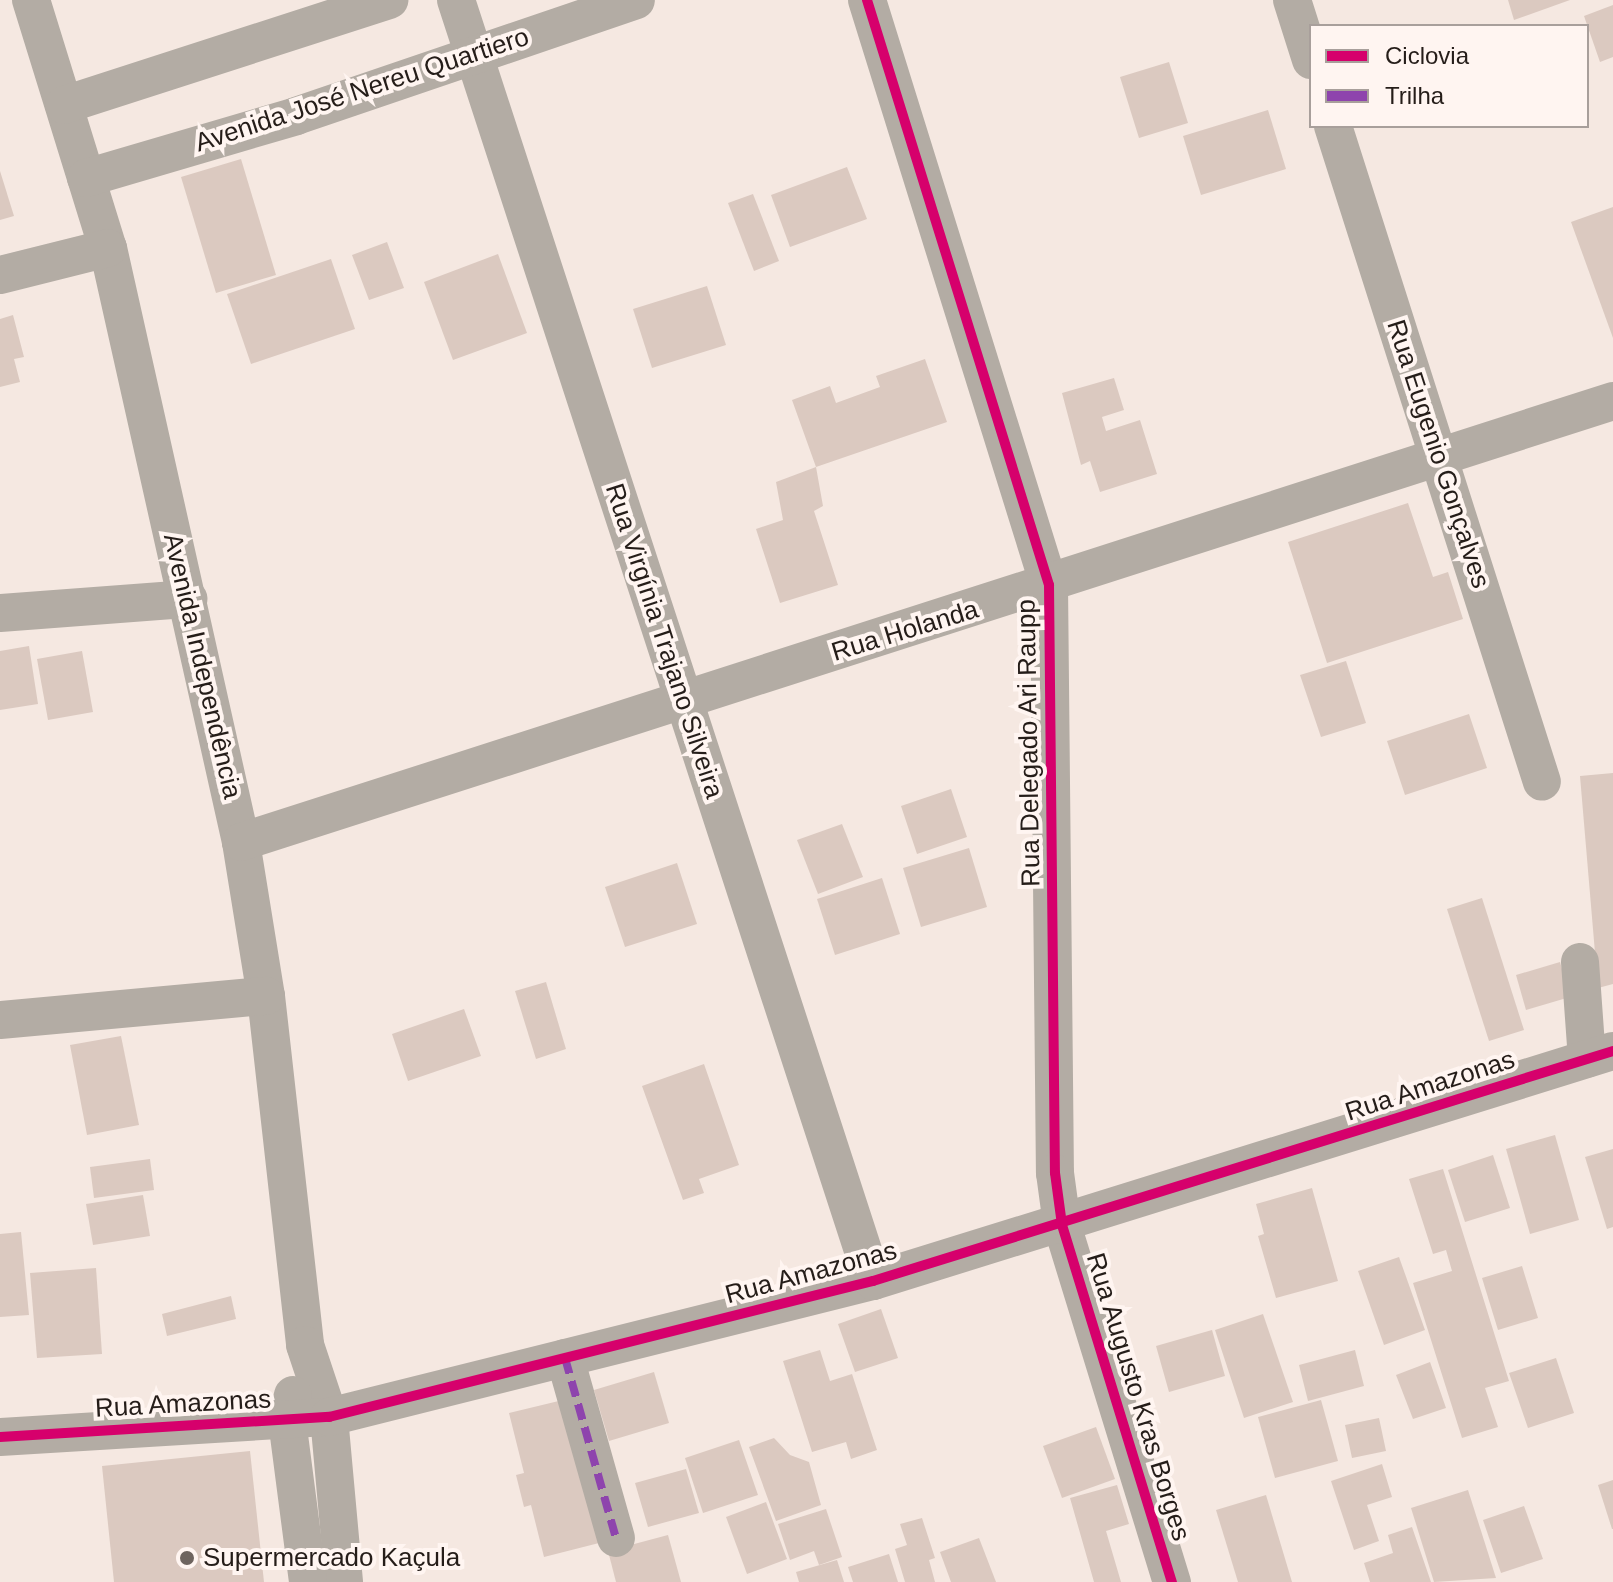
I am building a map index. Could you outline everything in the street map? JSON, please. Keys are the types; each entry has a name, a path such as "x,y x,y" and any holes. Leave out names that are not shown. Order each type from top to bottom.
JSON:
{"street":[{"name":"Avenida Independência","path":"31,0 108,248 241,842 266,996 305,1345 329,1417 344,1582"},
{"path":"64,105 389,0"},
{"name":"Rua Virgínia Trajano Silveira","path":"456,0 471,54 873,1281"},
{"name":"Avenida José Nereu Quartiero","path":"86,178 296,116 636,0"},
{"name":"Rua Delegado Ari Raupp","path":"867,0 1049,585 1055,1173 1062,1225"},
{"path":"1292,0 1309,54"},
{"name":"Rua Eugenio Gonçalves","path":"1334,128 1542,782"},
{"path":"0,275 108,248"},
{"name":"Rua Holanda","path":"241,842 1049,585 1613,401"},
{"path":"0,613 188,599"},
{"path":"1580,962 1600,1055"},
{"path":"0,1020 266,996"},
{"name":"Rua Amazonas","path":"0,1437 329,1417 873,1281 1062,1225 1600,1055"},
{"name":"Rua Augusto Kras Borges","path":"1062,1225 1172,1582"},
{"name":"Avenida Independência","path":"305,1345 287,1420 308,1582"},
{"path":"565,1358 616,1538"}],"building":[{"path":"1508,0 1570,0 1514,20"},
{"path":"1613,5 1613,57 1600,62 1584,16"},
{"path":"1169,62 1188,123 1139,138 1120,77"},
{"path":"1268,110 1286,169 1201,195 1183,136"},
{"path":"241,159 276,275 216,293 181,177"},
{"path":"847,167 867,219 790,247 771,195"},
{"path":"0,171 14,216 0,220"},
{"path":"753,194 779,261 754,271 728,203"},
{"path":"1613,207 1613,338 1571,222"},
{"path":"387,242 404,288 369,300 352,255"},
{"path":"498,254 527,333 453,360 424,282"},
{"path":"331,259 355,329 251,364 227,294"},
{"path":"707,286 726,345 652,368 633,309"},
{"path":"13,315 24,357 14,359 20,382 0,387 0,319"},
{"path":"925,359 947,422 816,467 792,400 830,386 836,403 880,387 876,376"},
{"path":"1114,378 1124,410 1102,417 1106,431 1140,420 1157,474 1100,492 1090,461 1081,465 1062,393"},
{"path":"816,467 823,506 814,511 838,585 780,603 756,529 783,520 776,482"},
{"path":"1408,503 1433,577 1448,572 1463,619 1327,663 1288,542"},
{"path":"29,646 38,704 0,710 0,651"},
{"path":"82,651 93,712 48,720 37,659"},
{"path":"1346,661 1366,723 1321,737 1300,675"},
{"path":"1469,714 1487,768 1405,795 1387,741"},
{"path":"1613,773 1613,984 1598,988 1580,776"},
{"path":"951,789 967,837 917,854 901,806"},
{"path":"842,824 863,877 818,894 797,840"},
{"path":"969,848 987,907 921,927 903,868"},
{"path":"677,863 697,924 625,947 605,887"},
{"path":"882,878 900,934 835,955 817,899"},
{"path":"1482,898 1524,1030 1489,1041 1447,909"},
{"path":"1560,962 1570,997 1526,1010 1516,975"},
{"path":"546,982 566,1049 536,1059 515,991"},
{"path":"464,1009 481,1056 408,1081 392,1034"},
{"path":"121,1036 139,1125 87,1135 70,1045"},
{"path":"704,1064 739,1165 699,1179 704,1193 683,1200 642,1086"},
{"path":"1555,1135 1579,1220 1530,1234 1506,1149"},
{"path":"1613,1149 1613,1227 1607,1229 1585,1157"},
{"path":"1493,1155 1510,1208 1465,1222 1448,1170"},
{"path":"150,1159 154,1190 94,1198 90,1167"},
{"path":"1443,1169 1509,1381 1485,1388 1498,1427 1462,1438 1413,1283 1452,1271 1446,1250 1433,1254 1409,1179"},
{"path":"1312,1188 1338,1281 1276,1298 1258,1236 1264,1234 1256,1204"},
{"path":"143,1195 150,1236 93,1245 86,1204"},
{"path":"21,1232 29,1315 0,1317 0,1234"},
{"path":"1399,1257 1425,1330 1384,1345 1358,1271"},
{"path":"1522,1266 1538,1318 1498,1330 1482,1278"},
{"path":"96,1268 102,1354 37,1358 30,1273"},
{"path":"231,1296 236,1319 167,1336 162,1314"},
{"path":"881,1309 898,1358 855,1372 838,1324"},
{"path":"1263,1314 1293,1402 1244,1418 1215,1330"},
{"path":"1212,1330 1225,1376 1169,1392 1156,1346"},
{"path":"820,1350 830,1381 852,1374 877,1450 851,1459 846,1442 812,1452 783,1361"},
{"path":"1355,1350 1364,1386 1308,1401 1299,1365"},
{"path":"1556,1358 1574,1413 1528,1428 1509,1373"},
{"path":"1430,1362 1446,1408 1413,1419 1396,1375"},
{"path":"654,1372 669,1423 609,1441 594,1390"},
{"path":"567,1399 603,1542 544,1557 531,1505 524,1507 516,1475 524,1473 509,1413"},
{"path":"1321,1400 1338,1461 1275,1478 1258,1417"},
{"path":"1379,1418 1386,1451 1352,1458 1345,1425"},
{"path":"1096,1427 1115,1479 1062,1498 1043,1446"},
{"path":"774,1438 790,1455 809,1462 821,1505 776,1521 749,1447"},
{"path":"739,1440 758,1495 703,1513 685,1458"},
{"path":"250,1451 264,1582 114,1582 102,1466"},
{"path":"1382,1464 1392,1497 1367,1505 1379,1541 1354,1550 1331,1481"},
{"path":"686,1469 699,1513 648,1527 635,1483"},
{"path":"1613,1480 1613,1529 1612,1529 1598,1485"},
{"path":"1117,1485 1129,1524 1106,1531 1121,1582 1094,1582 1070,1498"},
{"path":"1468,1490 1496,1578 1434,1582 1411,1508"},
{"path":"1266,1495 1292,1582 1238,1582 1216,1510"},
{"path":"766,1502 787,1559 747,1574 726,1517"},
{"path":"1524,1506 1543,1559 1501,1573 1483,1520"},
{"path":"826,1509 842,1557 819,1565 814,1551 790,1560 778,1524"},
{"path":"922,1518 935,1558 929,1560 935,1582 905,1582 895,1549 907,1545 900,1524"},
{"path":"1412,1527 1431,1582 1370,1582 1364,1563 1393,1553 1388,1535"},
{"path":"668,1535 681,1582 616,1582 608,1551"},
{"path":"979,1538 996,1582 951,1582 940,1552"},
{"path":"889,1554 898,1582 853,1582 848,1567"},
{"path":"837,1560 844,1582 799,1582 796,1572"}],"marked path":[{"path":"565,1358 616,1538"}],"cycle path":[{"path":"867,0 1049,585 1055,1173 1062,1225 1172,1582"},
{"path":"0,1437 329,1417 873,1281 1613,1051"}],"place":[{"name":"Supermercado Kaçula","path":"187,1558"}]}
